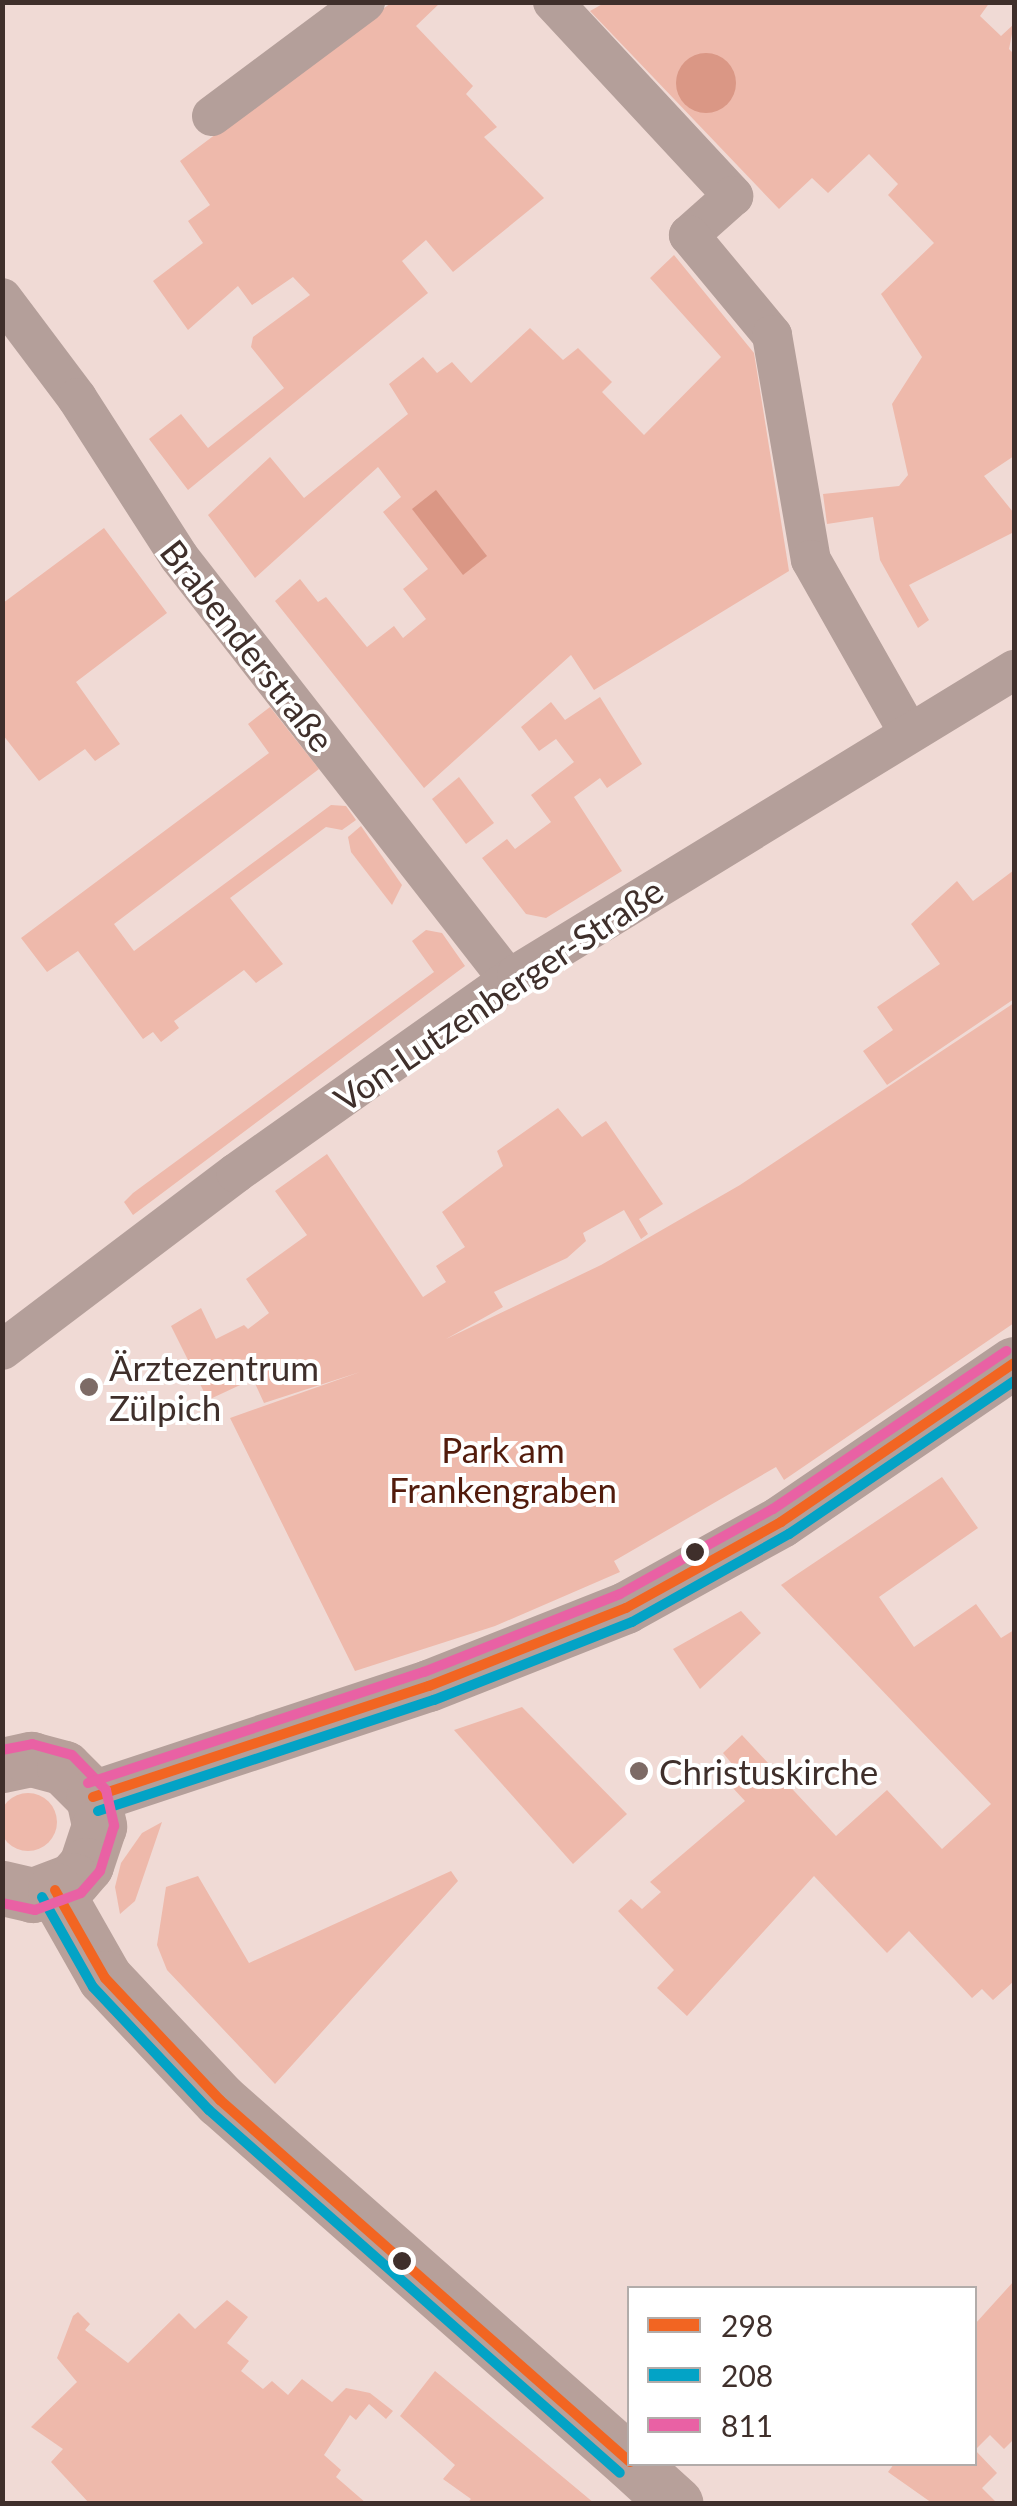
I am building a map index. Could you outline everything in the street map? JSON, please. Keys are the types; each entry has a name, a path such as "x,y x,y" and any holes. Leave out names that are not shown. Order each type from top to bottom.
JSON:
{"main road":[{"path":"6,1760 64,1768 93,1797 96,1846 86,1865 29,1889 105,1978 220,2100 627,2460"},
{"path":"633,2466 676,2504"}],"street":[{"path":"212,116 365,2"},
{"path":"553,2 733,196 689,236 772,335 811,560 909,732"},
{"name":"Brabenderstraße","path":"2,298 77,398 179,557 509,980"},
{"name":"Von-Lutzenberger-Straße","path":"2,1350 236,1173 509,980 1014,670"},
{"path":"93,1797 429,1686 626,1608 781,1522 1014,1362"}],"green space":[{"path":"606,2 990,2 980,16 1001,36 1014,24 1009,49 1014,54 1014,456 984,476 1013,512 1014,532 909,585 929,620 918,628 880,560 873,517 827,524 823,494 899,486 908,475 892,404 922,357 881,294 934,243 888,195 898,184 869,154 828,193 812,178 779,209 590,11"},
{"path":"391,3 440,3 416,26 473,86 466,94 497,127 484,137 544,198 453,272 426,240 402,261 428,293 188,490 149,439 181,414 208,448 284,388 251,347 253,337 310,295 293,277 252,305 238,286 188,330 153,281 203,243 188,221 210,205 180,161"},
{"path":"674,255 754,353 789,571 594,690 571,655 424,788 275,601 300,579 318,602 326,597 367,647 394,626 403,638 426,619 403,589 428,569 383,512 401,497 378,467 255,578 208,515 270,457 304,498 408,414 389,384 423,357 437,373 452,362 471,383 530,328 563,360 578,348 612,382 602,392 644,435 721,357 650,278"},
{"path":"104,528 167,613 76,682 120,744 95,761 85,749 39,781 3,735 3,603"},
{"path":"600,697 642,764 607,788 600,778 574,797 622,871 546,918 526,914 482,858 507,839 515,849 551,822 531,795 574,762 556,739 539,751 521,727 551,702 565,720"},
{"path":"270,707 319,769 114,924 134,951 331,805 346,806 356,820 342,830 326,827 230,898 283,964 256,983 244,970 174,1021 179,1028 161,1042 153,1032 143,1039 78,951 47,972 21,938 269,753 248,724"},
{"path":"459,777 494,823 466,844 432,799"},
{"path":"361,826 402,885 392,905 351,852 348,837"},
{"path":"1014,870 1014,999 887,1085 863,1051 893,1030 877,1007 940,964 911,924 957,881 973,901"},
{"path":"426,930 442,933 465,966 133,1215 124,1202 133,1193 434,972 412,941"},
{"name":"Park am Frankengraben","path":"1014,1003 1014,1323 784,1480 776,1467 614,1561 620,1572 495,1626 355,1671 230,1418 360,1372 264,1403 253,1379 208,1400 171,1326 201,1308 216,1339 244,1325 248,1329 269,1313 246,1279 307,1235 275,1191 327,1154 423,1297 446,1282 436,1266 465,1247 442,1212 503,1166 497,1151 558,1108 582,1137 606,1121 663,1204 639,1219 648,1234 641,1239 624,1210 583,1233 586,1241 567,1258 494,1292 503,1307 446,1339 601,1265 740,1185"},
{"path":"942,1477 978,1528 879,1597 914,1647 976,1604 1001,1638 1014,1630 1014,1981 993,2000 982,1989 972,1998 909,1931 887,1953 814,1876 687,2016 657,1988 674,1970 618,1911 631,1899 642,1909 661,1892 650,1882 745,1801 732,1787 743,1777 723,1753 742,1735 836,1836 887,1790 942,1849 991,1804 781,1585"},
{"path":"741,1611 761,1633 700,1689 673,1649"},
{"path":"522,1707 627,1814 573,1864 454,1730"},
{"path":"28,1793 49,1801 57,1822 49,1843 28,1851 7,1843 -1,1822 7,1801"},
{"path":"162,1822 135,1901 120,1914 115,1887 121,1863 142,1833"},
{"path":"451,1871 458,1881 275,2084 167,1970 157,1945 166,1887 198,1876 249,1963"},
{"path":"1014,2281 1014,2439 1004,2449 990,2435 977,2448 977,2322"},
{"path":"227,2300 248,2317 227,2343 249,2361 241,2371 263,2389 272,2381 288,2395 302,2379 332,2402 346,2388 370,2393 393,2411 386,2419 369,2404 356,2420 350,2415 324,2455 341,2470 336,2477 366,2503 89,2503 51,2462 63,2449 31,2427 77,2382 57,2358 73,2316 78,2312 90,2324 85,2330 128,2363 179,2313 195,2329"},
{"path":"435,2371 594,2503 467,2503 471,2499 443,2479 455,2465 400,2416"},
{"path":"977,2452 997,2473 982,2488 997,2503 932,2503 888,2472 892,2466 977,2466"}],"shaded area":[{"path":"706,53 727,62 736,83 727,104 706,113 685,104 676,83 685,62"},
{"path":"436,490 487,556 463,575 412,509"}],"transit line":[{"name":"811","path":"88,1783 424,1672 620,1594 773,1509 1006,1351"},
{"name":"298","path":"93,1797 429,1686 626,1608 781,1522 1014,1363"},
{"name":"208","path":"98,1811 434,1700 632,1622 789,1534 1014,1381"},
{"name":"811","path":"2,1750 32,1744 72,1755 106,1790 114,1826 100,1871 81,1893 35,1910 2,1903"},
{"name":"298","path":"55,1890 105,1978 220,2100 627,2459"},
{"name":"208","path":"42,1897 93,1987 209,2110 620,2473"}],"place":[{"name":"Ärztezentrum Zülpich","path":"89,1387"},
{"name":"Christuskirche","path":"639,1771"}]}
